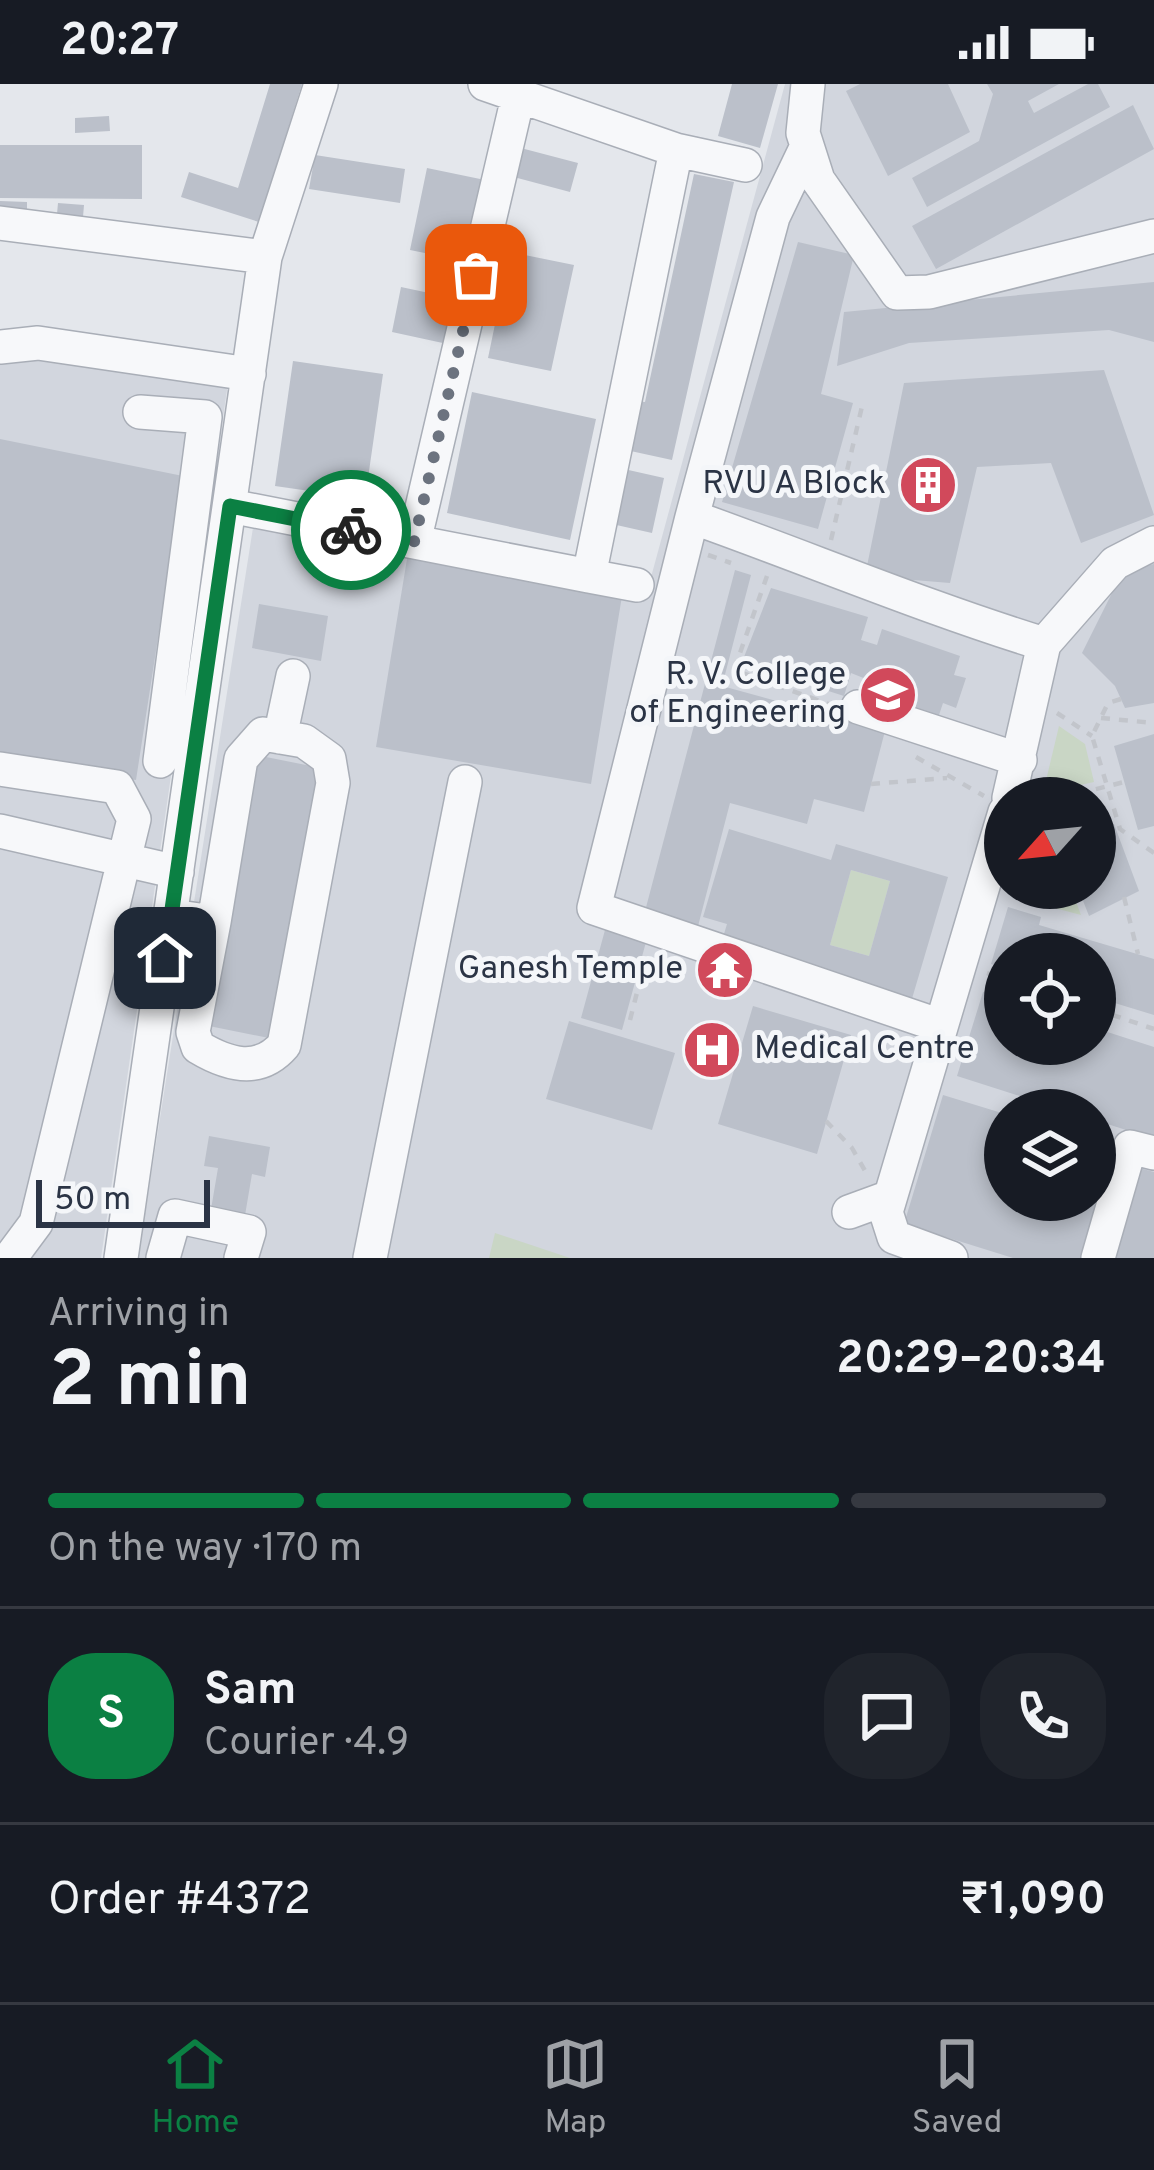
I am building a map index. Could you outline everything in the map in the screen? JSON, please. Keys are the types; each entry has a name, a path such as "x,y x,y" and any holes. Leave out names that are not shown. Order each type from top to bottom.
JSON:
{"street":[{"path":"121,1258 266,256 321,84"},
{"path":"485,84 676,150 745,165"},
{"path":"809,85 806,148 773,218 594,908 938,1025"},
{"path":"414,542 518,97"},
{"path":"806,148 818,180 897,292 929,292 1154,236"},
{"path":"590,576 676,150"},
{"path":"0,223 266,256"},
{"path":"0,346 38,343 249,374"},
{"path":"140,412 242,424"},
{"path":"160,760 205,417"},
{"path":"230,506 637,585"},
{"path":"692,517 826,563 920,605 1044,644"},
{"path":"1012,777 1036,699 1044,644 1115,563 1154,543"},
{"path":"280,737 292,676"},
{"path":"847,707 1020,760"},
{"path":"263,734 304,741 329,759 333,783 284,1046 272,1059 256,1065 223,1062 198,1047 194,1032 214,922 241,760 263,734"},
{"path":"0,769 117,787 134,819 36,1223 10,1258"},
{"path":"370,1258 465,782"},
{"path":"0,831 177,872"},
{"path":"951,1258 894,1238 886,1212 938,1025 981,972 988,909"},
{"path":"171,916 214,922"},
{"path":"1098,1258 1130,1147 1154,1153"},
{"path":"849,1212 890,1196"},
{"path":"163,1258 175,1216 249,1232 242,1258"}],"path":[{"path":"826,563 863,402"},
{"path":"767,576 734,670 847,707"},
{"path":"1036,699 1092,736 1104,777"},
{"path":"1092,736 1108,703 1121,699"},
{"path":"1101,718 1154,723"},
{"path":"914,756 984,795"},
{"path":"871,784 947,778"},
{"path":"1116,785 1124,782"},
{"path":"1116,817 1120,830 1154,853"},
{"path":"1124,897 1138,954"},
{"path":"630,1020 652,928"},
{"path":"1116,1015 1154,1029"},
{"path":"826,1120 852,1148 860,1168 890,1196"}],"shaded area":[{"name":"R. V. College of Engineering","path":"785,84 1154,84 1154,1258 138,1258 255,515 647,592"},
{"path":"0,348 228,383 101,1258 18,1258 0,1250"}],"green space":[{"path":"1059,726 1085,744 1093,777 1047,777"},
{"path":"851,870 890,881 869,956 830,945"},
{"path":"495,1233 570,1258 489,1258"}],"building":[{"path":"270,84 302,84 259,222 181,197 189,172 238,188"},
{"path":"732,84 778,84 760,148 718,136"},
{"path":"860,84 948,84 970,132 888,176 846,91"},
{"path":"987,84 1059,84 1028,101 1034,113 1088,84 1098,84 1110,107 927,207 912,178 979,141 993,94"},
{"path":"1133,105 1154,149 936,269 912,226"},
{"path":"109,116 110,131 75,133 75,118"},
{"path":"0,145 142,145 142,199 0,198"},
{"path":"517,147 578,163 570,192 510,176"},
{"path":"315,155 405,169 400,203 309,189"},
{"path":"427,168 485,180 469,262 410,250"},
{"path":"694,174 734,182 672,460 626,450 637,401 645,402"},
{"path":"0,201 27,202 27,212 0,211"},
{"path":"58,203 84,205 83,217 57,214"},
{"path":"798,242 854,255 821,394 853,403 818,529 722,502"},
{"path":"510,252 574,265 551,371 488,358"},
{"path":"1154,282 1154,342 1109,330 909,343 837,366 844,312"},
{"path":"401,287 462,300 452,345 392,332"},
{"path":"293,361 383,374 365,499 275,486"},
{"name":"RVU A Block","path":"1104,370 1154,515 1081,543 1051,463 977,467 950,583 865,576 904,383"},
{"path":"472,392 596,419 570,540 447,513"},
{"path":"0,439 183,476 136,780 0,759"},
{"path":"624,469 664,478 652,533 612,524"},
{"path":"408,553 623,590 591,784 376,747"},
{"path":"1154,564 1154,703 1125,708 1115,686 1082,653 1122,573"},
{"path":"735,570 751,575 722,686 885,731 864,812 814,799 807,824 730,803 697,930 644,915"},
{"path":"771,588 868,617 861,640 877,645 882,629 960,656 954,675 966,678 956,708 943,703 937,721 861,695 866,679 851,673 844,696 760,669 744,657"},
{"path":"259,604 328,616 321,661 252,648"},
{"path":"1154,734 1154,826 1138,830 1114,746"},
{"path":"256,755 321,768 269,1038 204,1025"},
{"path":"729,829 831,860 836,844 948,877 911,1002 721,944 727,924 703,917","holes":["851,870 890,881 869,956 830,945"]},
{"path":"1116,829 1139,891 1116,902"},
{"path":"1007,909 1015,909 1041,917 1039,925 1066,933 1000,933"},
{"path":"605,930 646,942 622,1030 581,1018"},
{"path":"1116,948 1154,959 1154,1015 1116,1003"},
{"path":"983,992 984,1065 1116,1065 1116,1035 1154,1047 1154,1139 1116,1127 1116,1089 998,1089 957,1076"},
{"path":"753,1006 851,1035 817,1154 718,1124"},
{"path":"569,1021 675,1053 652,1130 546,1099"},
{"path":"943,1095 984,1108 984,1221 1096,1221 1084,1258 1013,1258 904,1224"},
{"path":"209,1136 270,1147 265,1177 252,1174 242,1233 208,1227 218,1168 204,1166"},
{"path":"1132,1166 1154,1172 1154,1258 1105,1258"}],"way so far":[{"path":"351,530 414,542 476,275"}],"place":[{"name":"RVU A Block","path":"928,485"},
{"name":"R. V. College of Engineering","path":"888,695"},
{"name":"Ganesh Temple","path":"725,970"},
{"name":"Medical Centre","path":"712,1050"}],"route":[{"path":"165,958 230,506 351,530"}]}
